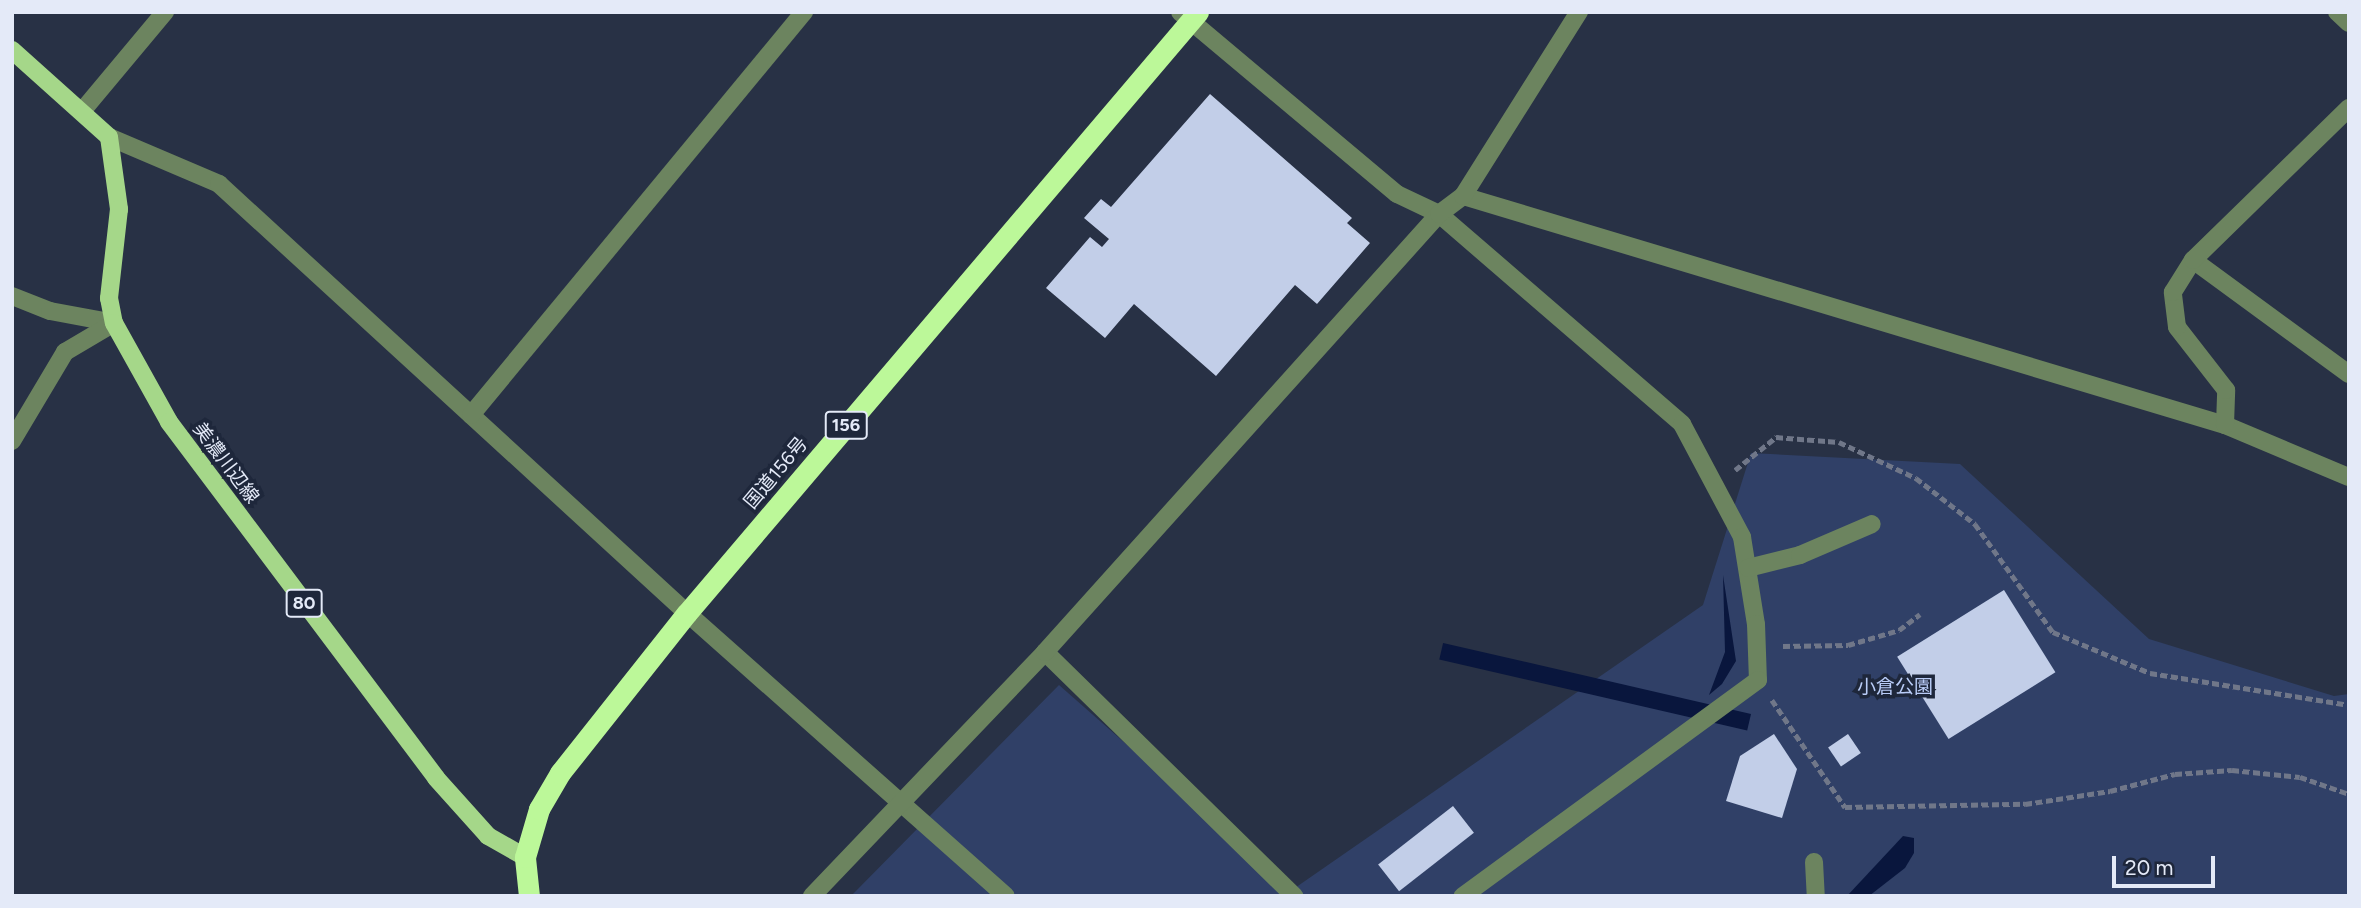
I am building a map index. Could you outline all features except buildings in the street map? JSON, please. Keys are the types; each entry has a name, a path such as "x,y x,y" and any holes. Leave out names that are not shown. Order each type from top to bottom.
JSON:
{"highway":[{"name":"国道156号","path":"529,896 525,857 539,809 560,773 687,613 1189,15"}],"main road":[{"path":"12,50 83,110 109,137"},
{"name":"美濃川辺線","path":"109,137 119,209 109,298 114,323 169,422 436,778 488,836 525,857"}],"street":[{"path":"83,110 165,12"},
{"path":"471,415 804,12"},
{"path":"812,896 900,800 1045,652 1439,214 1463,196 1579,12"},
{"path":"2337,12 2349,23"},
{"path":"1189,15 1397,194 1439,214 1682,424 1742,537 1757,647 1758,680 1463,896"},
{"path":"2225,425 2226,390 2177,327 2173,292 2193,260 2349,108"},
{"path":"109,137 219,184 687,613 1006,896"},
{"path":"1463,196 2225,425 2349,477"},
{"path":"2193,260 2349,374"},
{"path":"12,296 50,311 114,323"},
{"path":"12,441 65,352 114,323"},
{"path":"1748,568 1800,555 1872,524"},
{"path":"1045,652 1294,896"},
{"path":"1814,862 1816,896"}],"path":[{"path":"1715,486 1776,438 1839,442 1916,478 1975,524 2053,632 2150,673 2349,705"},
{"path":"1757,647 1848,645 1899,630 1920,614"},
{"path":"1758,680 1845,807 2025,804 2110,791 2175,774 2232,770 2300,777 2349,794"}],"green space":[{"name":"小倉公園","path":"1751,453 1960,464 2149,639 2334,696 2349,694 2349,896 851,896 1059,685 1292,890 1703,605"}],"shaded area":[{"path":"1723,575 1736,661 1722,684 1709,695 1725,652"},
{"path":"1443,643 1751,714 1747,731 1439,659"},
{"path":"1903,836 1914,838 1914,853 1905,868 1869,896 1847,896"}]}
